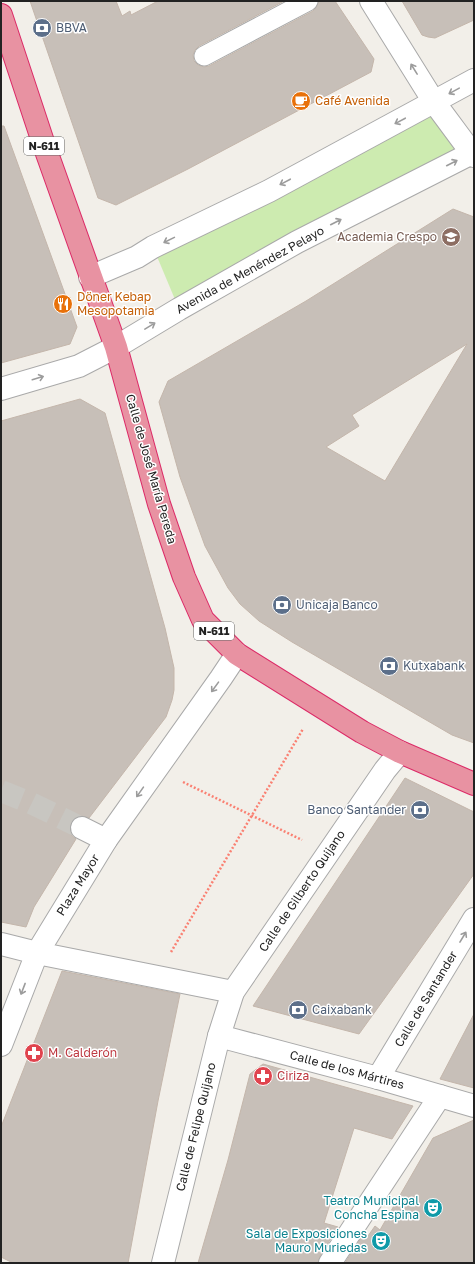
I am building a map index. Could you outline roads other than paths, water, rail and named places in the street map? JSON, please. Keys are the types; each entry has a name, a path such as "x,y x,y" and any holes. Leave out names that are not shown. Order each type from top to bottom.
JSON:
{"highway":[{"name":"Calle de José María Pereda","path":"1,15 44,145 116,347 159,504 184,577 203,620 236,654 362,732 400,752 474,784"}],"street":[{"path":"371,1 434,102 473,154"},
{"path":"90,277 137,257 153,247 269,191 474,80"},
{"name":"Avenida de Menéndez Pelayo","path":"1,389 79,366 116,347 156,322 297,242 473,154"},
{"name":"Plaza Mayor","path":"1,1045 37,953 106,840 221,678 236,654"},
{"name":"Calle de Gilberto Quijano","path":"233,992 385,770 400,752"},
{"path":"82,828 106,840"},
{"name":"Calle de Santander","path":"378,1078 474,919"},
{"path":"1,944 37,953 233,992"},
{"name":"Calle de Felipe Quijano","path":"163,1263 219,1036 233,992"},
{"name":"Calle de los Mártires","path":"219,1036 378,1078 474,1106"},
{"path":"330,1263 440,1096"}],"lane":[{"path":"204,56 308,1"}],"tunnel":[{"path":"1,791 31,803 82,828"}],"place":[{"name":"BBVA","path":"42,28"},
{"name":"Café Avenida","path":"301,101"},
{"name":"Academia Crespo","path":"451,237"},
{"name":"Döner Kebap Mesopotamia","path":"63,304"},
{"name":"Unicaja Banco","path":"282,605"},
{"name":"Kutxabank","path":"389,666"},
{"name":"Banco Santander","path":"420,810"},
{"name":"Caixabank","path":"298,1010"},
{"name":"M. Calderón","path":"34,1053"},
{"name":"Ciriza","path":"263,1076"},
{"name":"Teatro Municipal Concha Espina","path":"433,1208"},
{"name":"Sala de Exposiciones Mauro Muriedas","path":"381,1241"}]}
